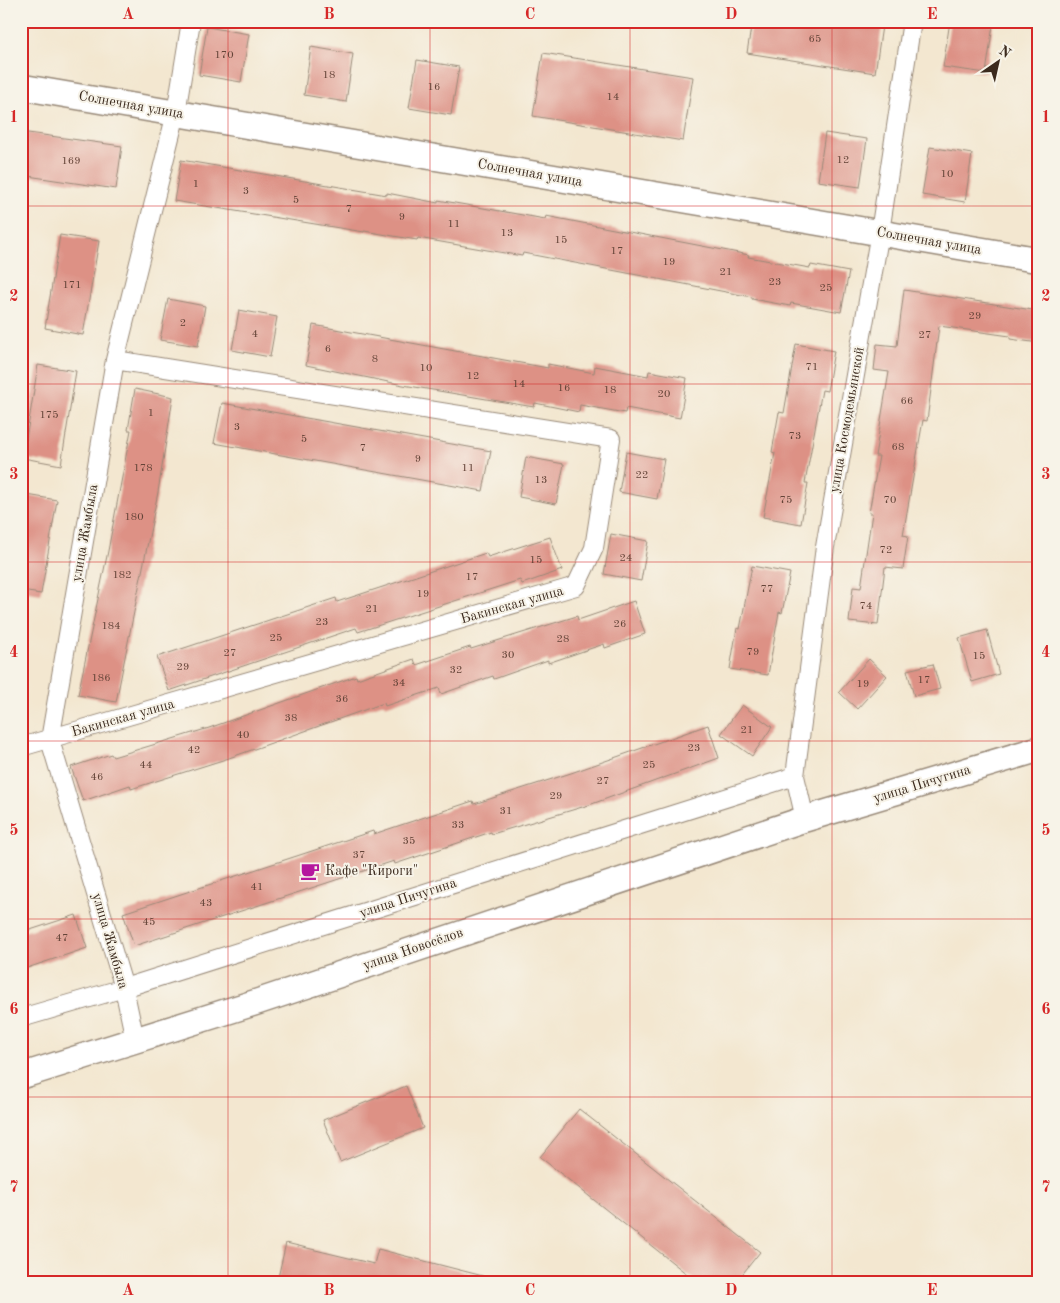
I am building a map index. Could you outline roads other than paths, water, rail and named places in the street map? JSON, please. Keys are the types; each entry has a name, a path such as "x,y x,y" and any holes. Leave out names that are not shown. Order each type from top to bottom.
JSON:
{"street":[{"name":"улица Жамбыла","path":"135,1040 124,988 50,740 115,360 176,113 190,21"},
{"name":"улица Космодемьянской","path":"805,818 795,776 825,548 880,232 912,21"},
{"name":"Солнечная улица","path":"21,86 1039,260"},
{"name":"Бакинская улица","path":"21,747 576,586 594,548 611,439 115,360"},
{"name":"улица Пичугина","path":"805,818 1039,749"},
{"name":"улица Пичугина","path":"21,1018 124,988 795,776"},
{"name":"улица Новосёлов","path":"21,1076 257,1002 805,818"}],"place":[{"name":"Кафе \"Кироги\"","path":"310,871"}]}
